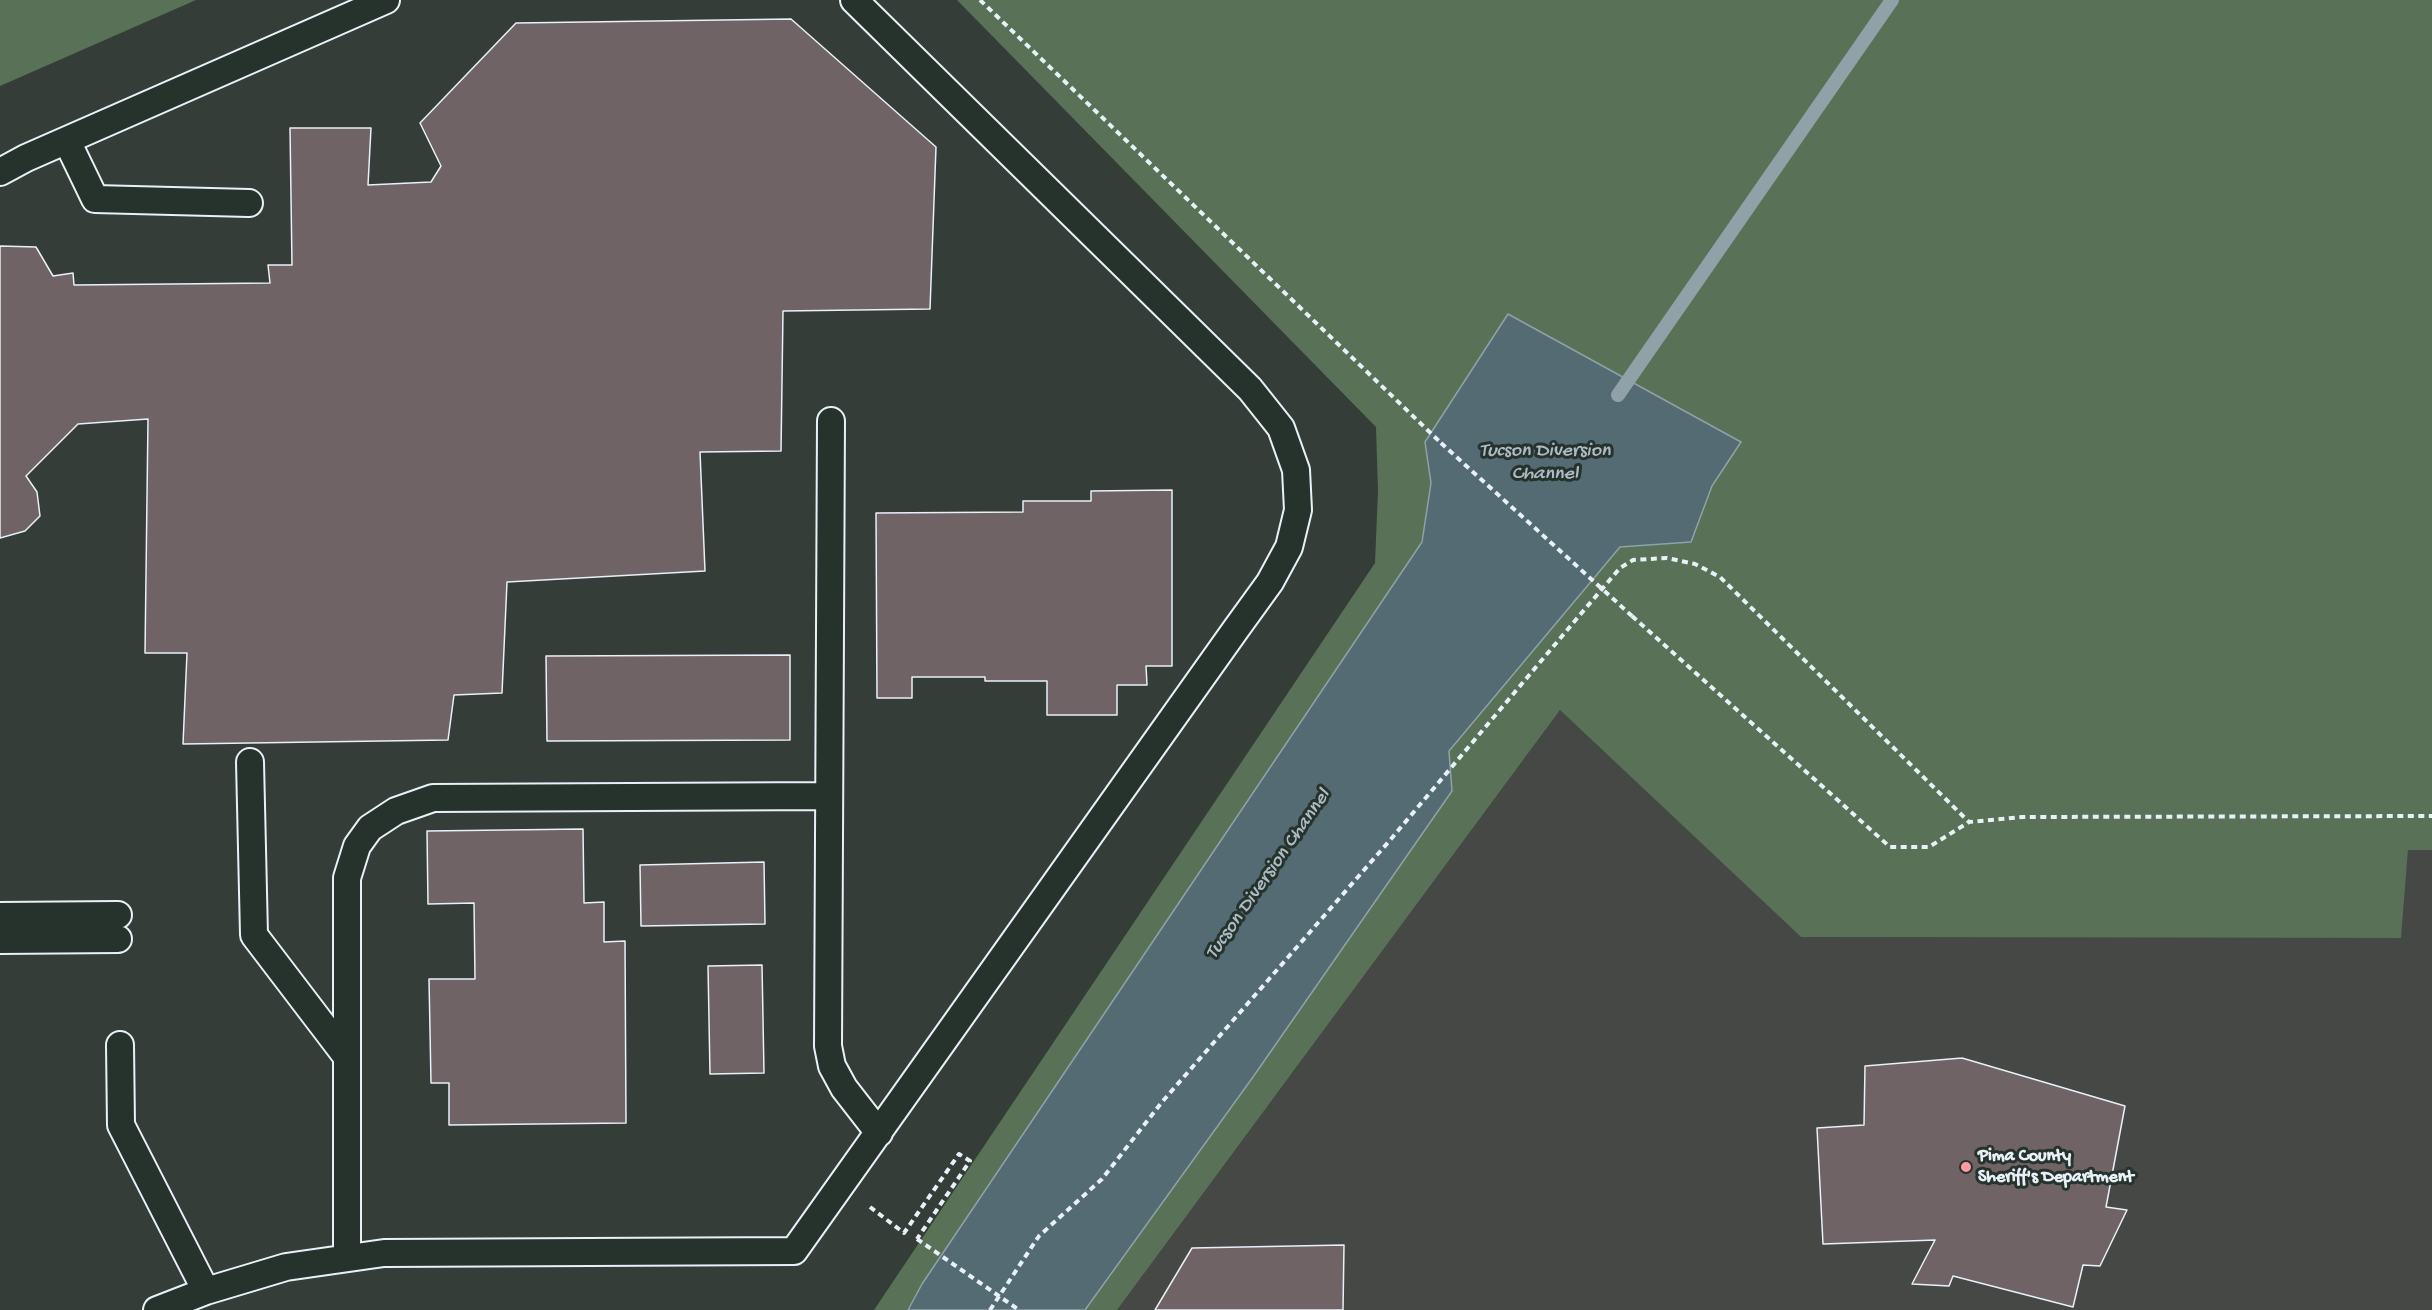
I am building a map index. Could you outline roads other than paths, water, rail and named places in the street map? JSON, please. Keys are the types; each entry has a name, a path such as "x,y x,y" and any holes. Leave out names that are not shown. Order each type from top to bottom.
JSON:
{"lane":[{"path":"0,172 26,158 386,0"},
{"path":"157,1310 206,1291 286,1267 384,1253 794,1251 1270,582 1290,547 1298,510 1296,470 1281,428 1250,389 854,0"},
{"path":"67,141 95,199 249,203"},
{"path":"831,421 828,1046 832,1066 844,1088 879,1133"},
{"path":"250,762 254,935 347,1057"},
{"path":"347,1258 347,878 357,846 370,828 396,811 433,798 828,796"},
{"path":"0,916 118,927 0,940"},
{"path":"120,1045 121,1125 206,1291"}],"water":[{"name":"Tucson Diversion Channel","path":"1508,314 1741,442 1712,486 1691,542 1620,547 1449,751 1452,791 1253,1077 1085,1310 908,1310 922,1284 1422,542 1431,483 1425,442"}],"waterway":[{"name":"Tucson Diversion Channel","path":"1618,395 1892,0"}],"place":[{"name":"Pima County Sheriff's Department","path":"1966,1167"}]}
